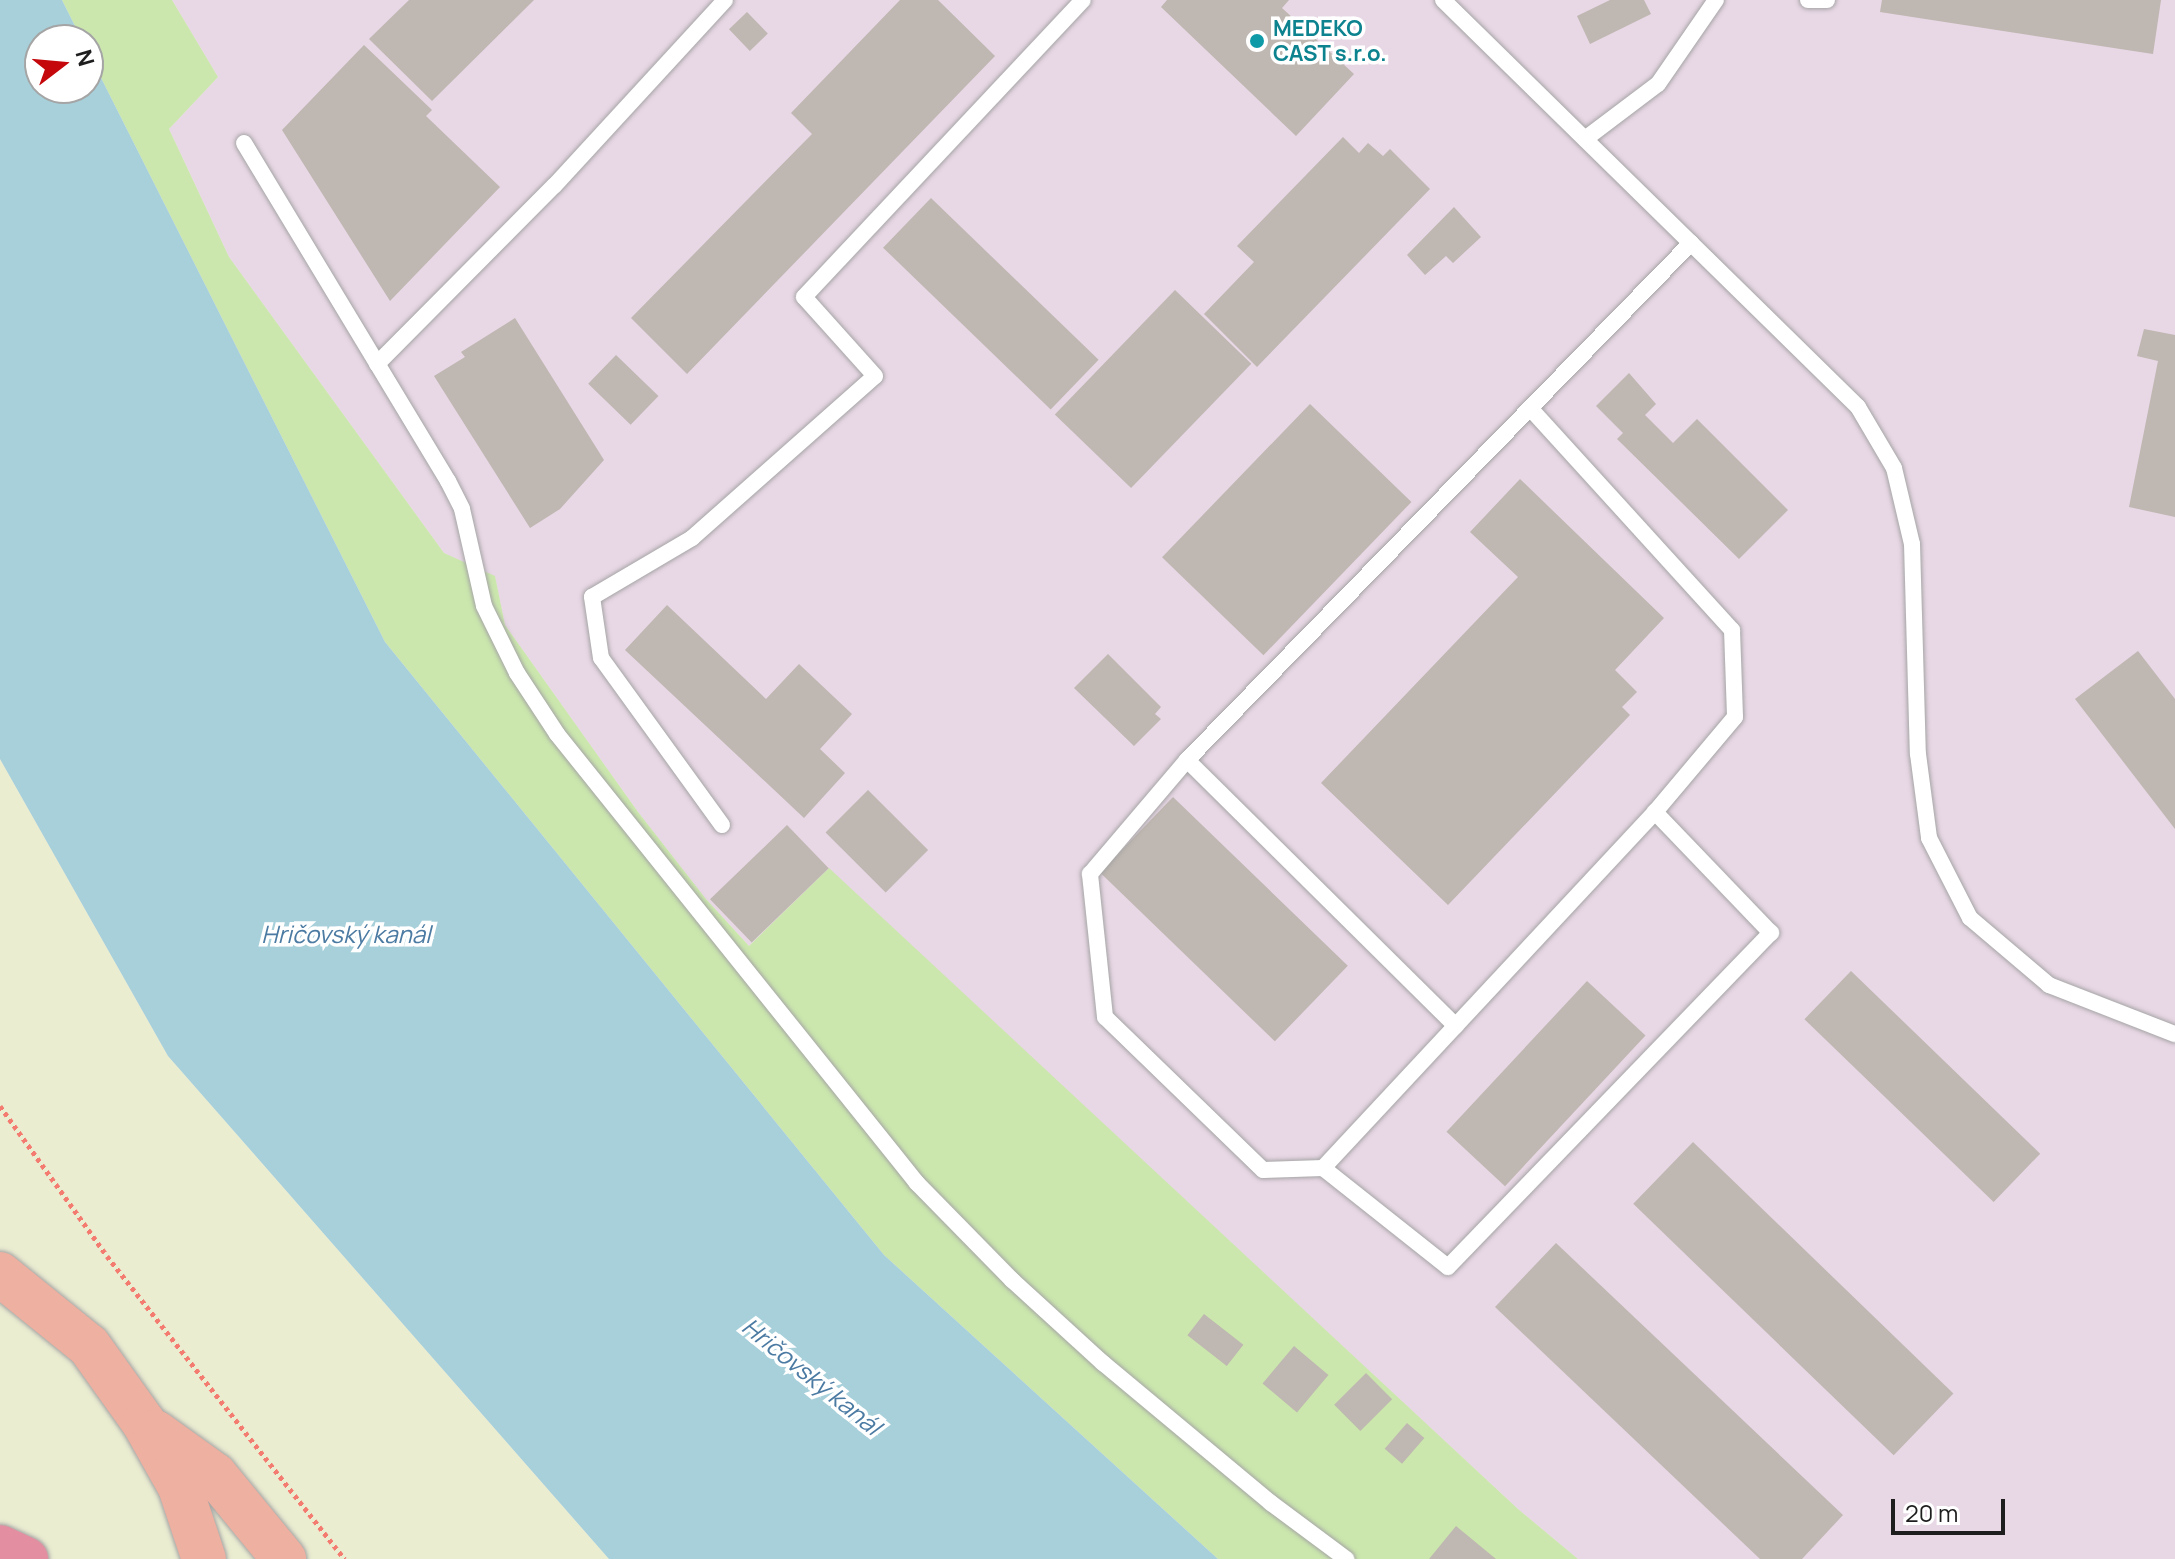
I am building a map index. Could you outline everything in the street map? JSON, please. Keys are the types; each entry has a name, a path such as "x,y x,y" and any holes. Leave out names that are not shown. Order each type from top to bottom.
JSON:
{"highway":[{"path":"0,1274 89,1346 144,1423 180,1487 204,1559"},
{"path":"144,1423 215,1475 284,1559"},
{"path":"0,1547 26,1559"}],"lane":[{"path":"377,364 555,185 725,0"},
{"path":"722,825 601,658 592,597 692,538 875,376 804,297 1083,0"},
{"path":"1443,0 1858,407 1894,468 1912,544 1918,754 1929,838 1970,918 2049,985 2175,1034"},
{"path":"1585,139 1658,84 1716,0"},
{"path":"1808,0 1827,0"},
{"path":"244,143 462,509 484,606 517,673 557,734 917,1183 1012,1280 1103,1363 1271,1503 1346,1559"},
{"path":"1655,812 1771,933 1448,1267 1323,1168 1263,1170 1105,1017 1090,874 1187,760 1691,243"},
{"path":"1323,1168 1655,812 1735,717 1732,630 1530,408"},
{"path":"1187,760 1456,1026"}],"path":[{"path":"0,1106 107,1256 345,1559"}],"shaded area":[{"path":"172,0 2175,0 2175,1559 1578,1559 1518,1509 829,869 749,946 706,899 638,812 505,625 495,577 444,553 229,257 169,129 218,77"}],"green space":[{"path":"62,0 172,0 218,77 169,129 229,257 444,553 495,576 505,625 638,812 706,899 749,946 829,868 1518,1509 1578,1559 1218,1559 884,1255 385,642 104,84 104,24 74,24"},
{"path":"0,759 168,1056 609,1559 0,1559"}],"water":[{"name":"Hričovský kanál","path":"0,0 62,0 74,24 24,24 24,104 104,104 104,84 385,642 884,1255 1218,1559 609,1559 168,1056 0,759"}],"building":[{"path":"409,0 534,0 432,101 369,39"},
{"path":"900,0 938,0 995,56 687,374 631,318 812,134 791,113"},
{"name":"MEDEKO CAST s.r.o.","path":"1167,0 1289,0 1282,8 1354,74 1296,136 1161,7"},
{"path":"1610,0 1644,0 1651,14 1590,44 1577,16"},
{"path":"1882,0 2161,0 2153,54 1880,12"},
{"path":"747,12 768,34 750,51 729,29"},
{"path":"364,45 432,110 426,116 500,187 390,301 282,130"},
{"path":"1343,137 1359,153 1368,143 1383,156 1390,149 1430,189 1257,367 1204,314 1254,262 1237,246"},
{"path":"931,198 1099,360 1051,409 883,248"},
{"path":"1454,207 1481,237 1453,263 1446,256 1425,275 1407,255"},
{"path":"1175,290 1251,364 1131,488 1055,414"},
{"path":"515,318 604,460 560,509 530,528 434,376 465,357 461,352"},
{"path":"2144,329 2175,335 2175,517 2129,507 2158,361 2137,356"},
{"path":"616,355 658,396 631,425 588,384"},
{"path":"1629,373 1656,404 1645,415 1673,443 1697,419 1788,510 1739,559 1617,439 1623,433 1596,406"},
{"path":"1310,404 1411,502 1263,655 1162,557"},
{"path":"1520,479 1664,618 1615,670 1637,692 1622,707 1630,715 1448,905 1321,783 1518,577 1470,532"},
{"path":"667,605 766,699 799,664 852,714 820,749 845,773 804,818 625,650"},
{"path":"2138,651 2175,699 2175,829 2075,699"},
{"path":"1108,654 1161,707 1155,714 1161,719 1134,746 1074,688"},
{"path":"868,790 928,850 886,893 826,832"},
{"path":"1173,797 1348,966 1275,1041 1100,873"},
{"path":"787,825 829,868 752,942 710,899"},
{"path":"1851,971 2040,1154 1994,1202 1804,1019"},
{"path":"1587,981 1646,1036 1505,1186 1447,1132"},
{"path":"1693,1142 1953,1393 1894,1455 1633,1204"},
{"path":"1556,1243 1843,1515 1802,1559 1760,1559 1495,1307"},
{"path":"1204,1314 1243,1345 1227,1366 1187,1335"},
{"path":"1294,1346 1328,1375 1297,1412 1263,1384"},
{"path":"1366,1373 1392,1399 1360,1431 1334,1405"},
{"path":"1407,1423 1424,1438 1402,1464 1385,1449"},
{"path":"1456,1526 1496,1559 1429,1559"}],"place":[{"name":"MEDEKO CAST s.r.o.","path":"1257,41"}]}
